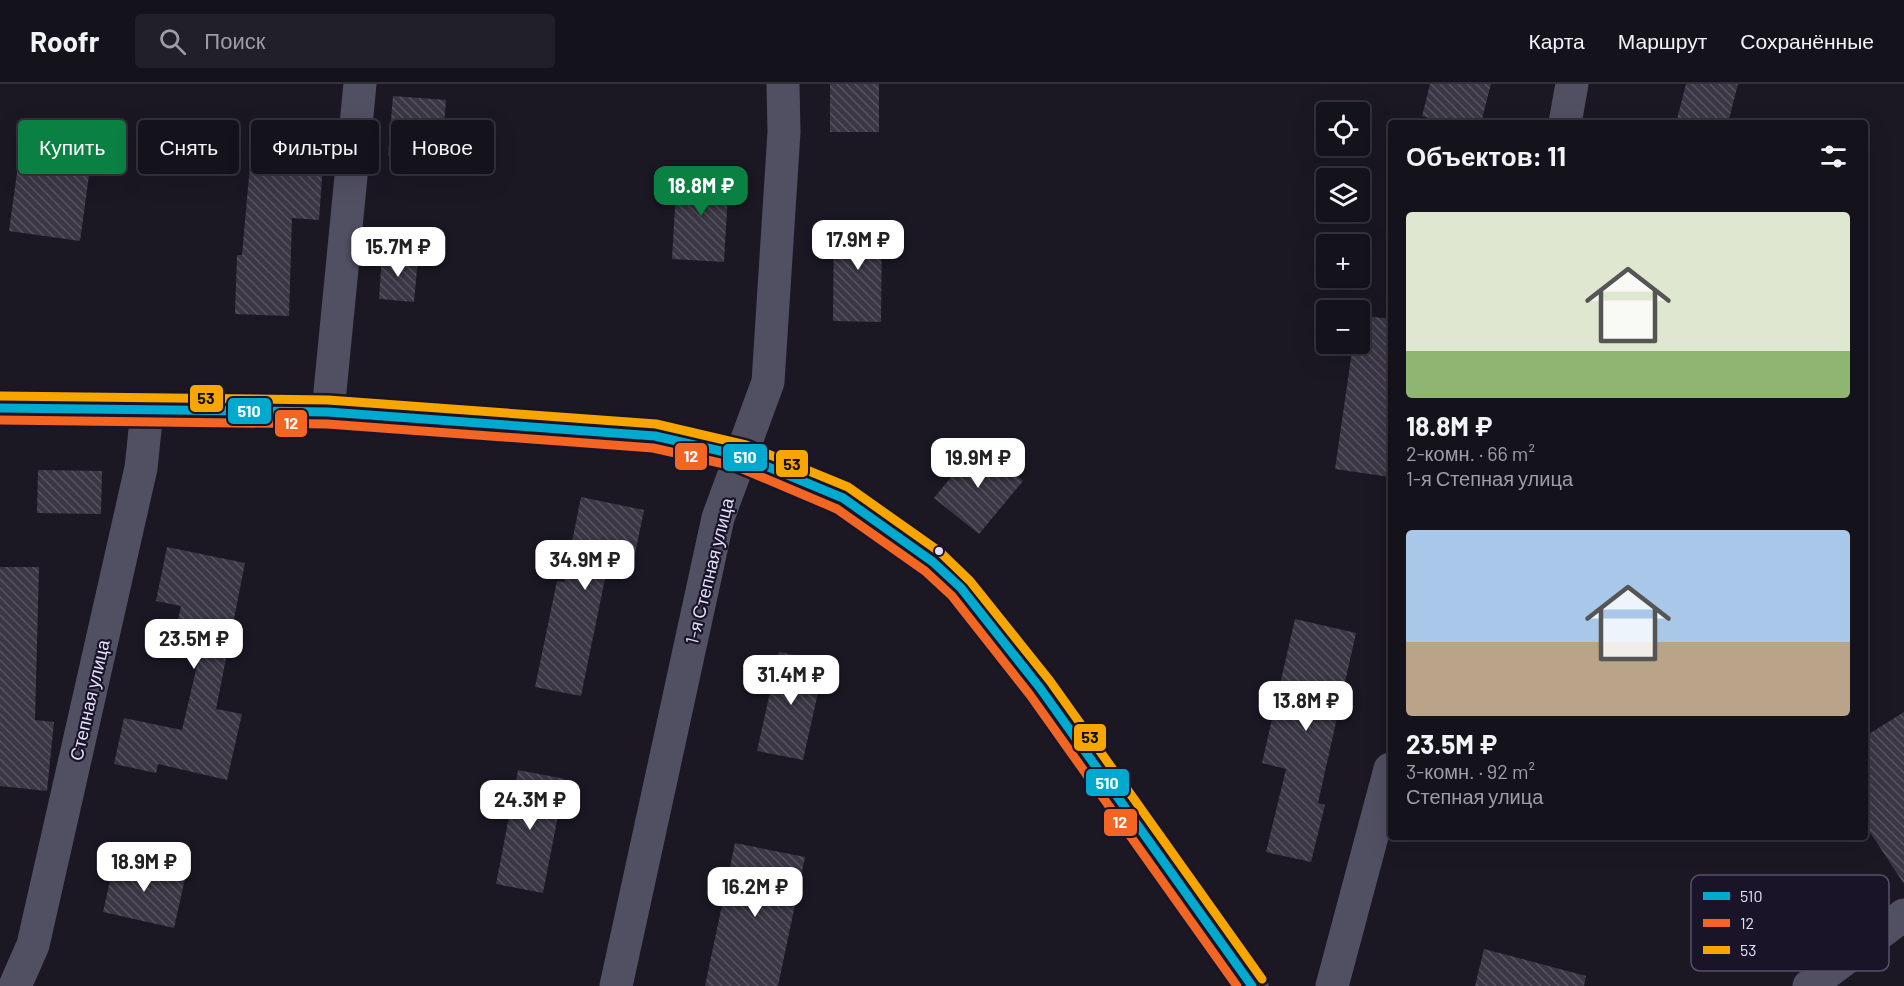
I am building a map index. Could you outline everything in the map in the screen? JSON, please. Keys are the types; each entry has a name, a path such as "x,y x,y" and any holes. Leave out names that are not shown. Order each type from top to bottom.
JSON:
{"street":[{"path":"328,412 360,84"},
{"name":"1-я Степная улица","path":"616,986 718,518 768,382 784,132 783,84"},
{"path":"1566,120 1572,84"},
{"path":"0,408 328,412 655,436 742,456 843,498 933,562 961,588 1040,688 1251,986"},
{"name":"Степная улица","path":"15,986 33,945 141,468 147,411"},
{"path":"1332,986 1388,777"},
{"path":"1889,926 1904,915"},
{"path":"1809,986 1829,971"}],"building":[{"path":"830,84 879,84 879,132 830,132"},
{"path":"1430,84 1491,84 1482,120 1437,120 1422,116"},
{"path":"1686,84 1738,84 1729,120 1677,120"},
{"path":"393,96 446,100 444,120 391,120"},
{"path":"391,120 391,156 388,156"},
{"path":"251,154 251,174 322,174 319,220 292,218 289,316 235,314 237,255 242,255"},
{"path":"18,165 18,174 89,174 80,241 9,231"},
{"path":"677,172 729,175 724,262 672,259"},
{"path":"834,220 882,221 881,322 833,321"},
{"path":"382,255 418,258 414,302 379,299"},
{"path":"1370,316 1388,319 1388,477 1335,469 1352,354 1370,354"},
{"path":"978,444 1023,481 979,534 934,498"},
{"path":"38,470 102,471 101,514 37,513"},
{"path":"581,497 644,510 633,564 609,559 581,696 535,687 557,581 564,582"},
{"path":"167,547 245,563 216,709 242,714 227,780 158,764 156,773 114,764 124,718 182,730 199,657 171,652 181,606 156,601"},
{"path":"0,567 39,567 35,720 54,722 47,791 0,786"},
{"path":"1295,619 1356,633 1318,803 1325,805 1311,862 1266,852 1286,769 1262,763"},
{"path":"779,652 825,661 803,760 757,751"},
{"path":"1904,712 1904,884 1868,829 1868,734"},
{"path":"518,770 565,779 543,893 496,884"},
{"path":"735,843 805,857 778,986 705,986"},
{"path":"115,858 186,874 174,928 103,912"},
{"path":"1484,949 1586,976 1584,986 1475,986"}],"transit line":[{"name":"53","path":"0,396 328,400 656,424 746,445 848,487 940,552 970,581 1050,681 1262,979"},
{"name":"510","path":"0,408 328,412 655,436 742,456 843,498 933,562 961,588 1040,688 1252,986"},
{"name":"12","path":"0,420 327,424 653,448 738,467 837,509 925,571 952,596 1030,695 1237,986"}]}
